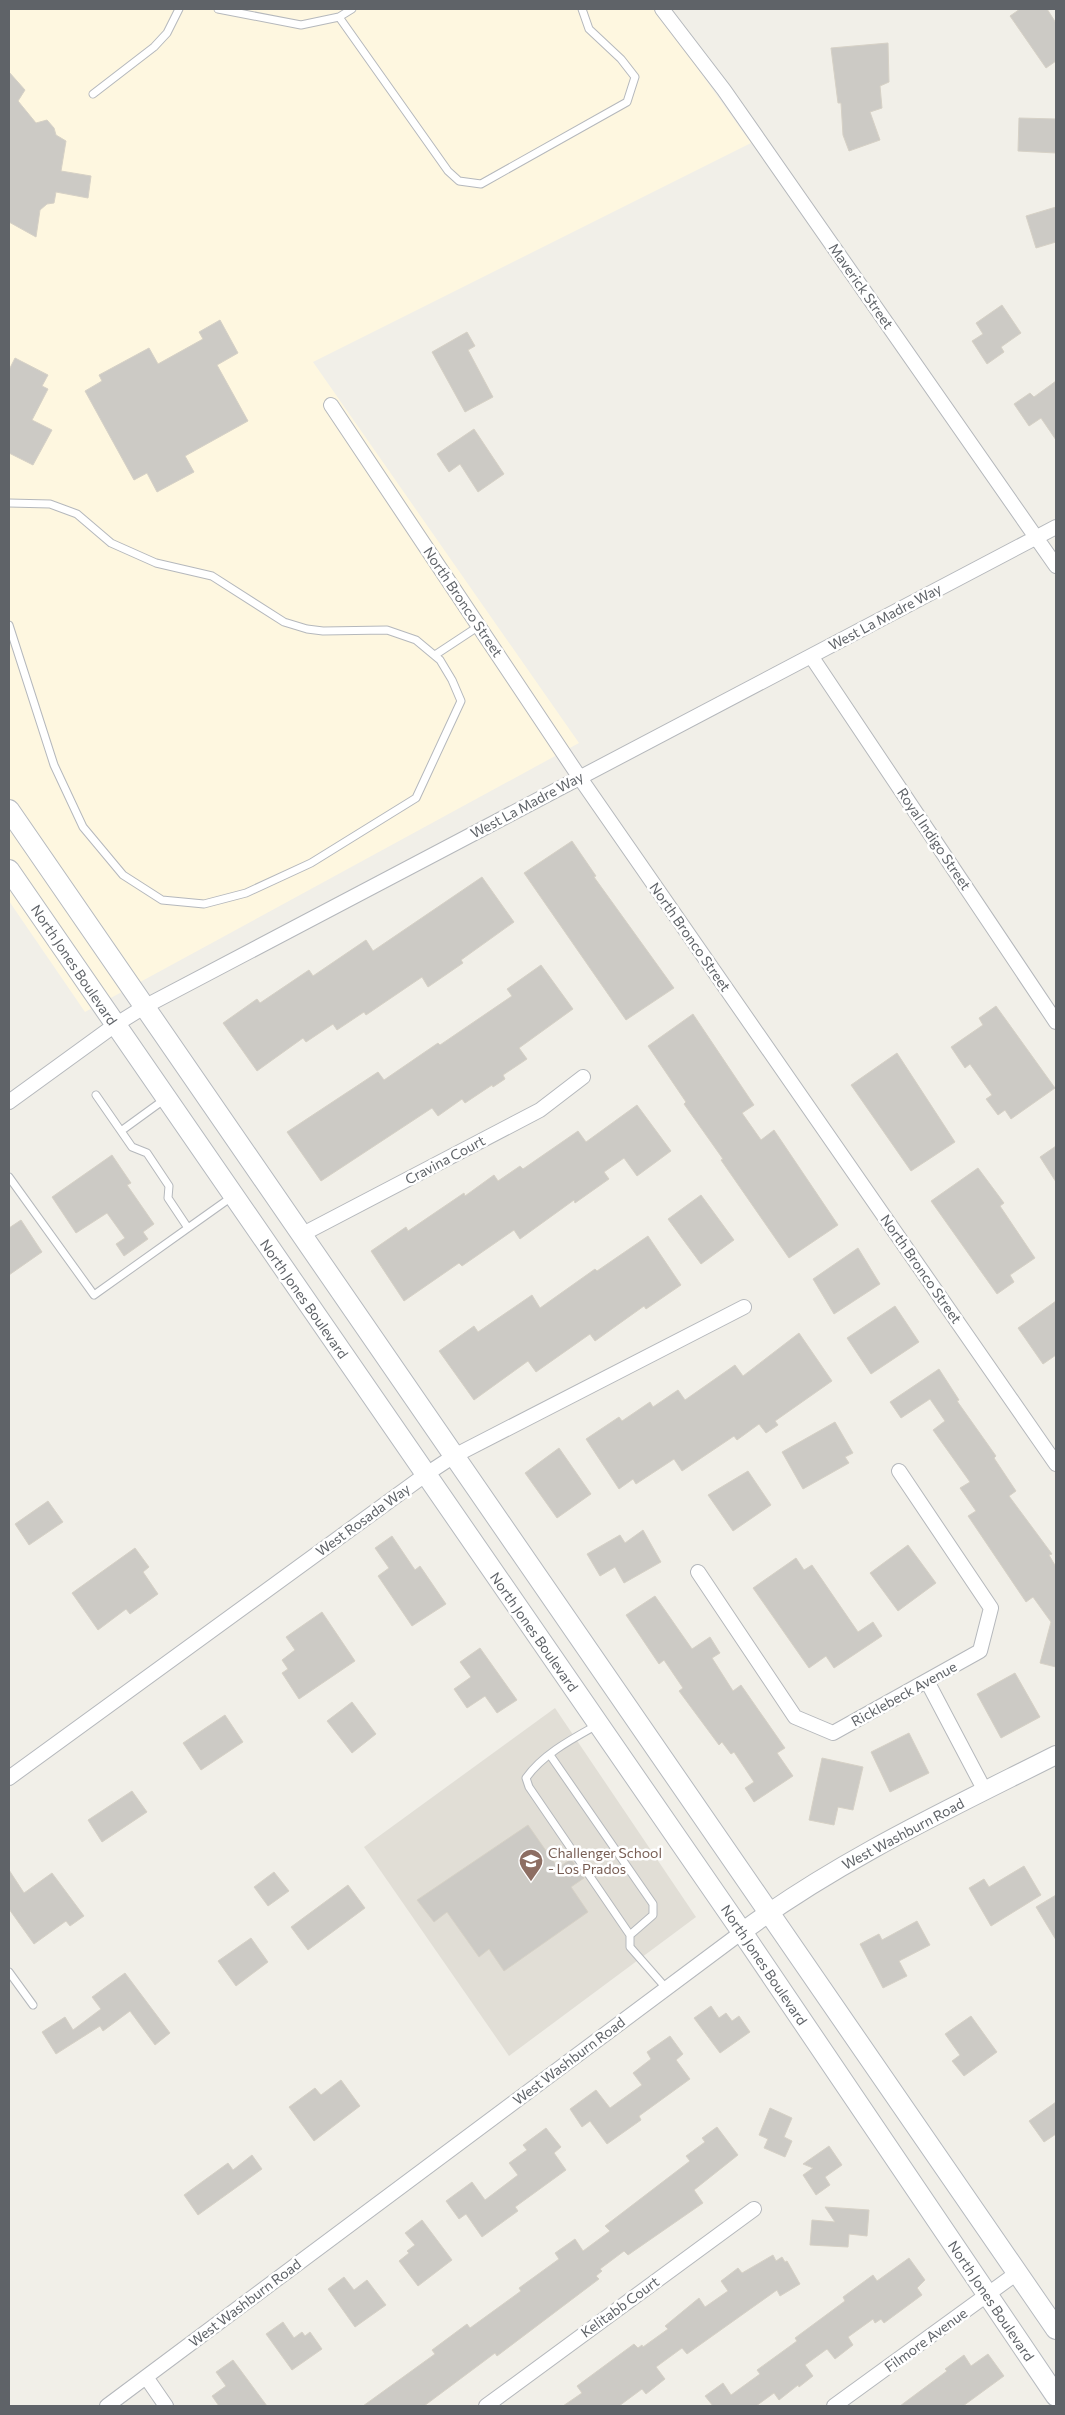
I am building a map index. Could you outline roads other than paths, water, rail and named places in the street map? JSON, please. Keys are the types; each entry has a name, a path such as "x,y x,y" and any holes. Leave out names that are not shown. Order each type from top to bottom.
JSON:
{"main road":[{"path":"9,810 1056,2329"},
{"name":"North Jones Boulevard","path":"9,870 742,1932 1056,2396"}],"street":[{"name":"Maverick Street","path":"662,9 724,90 1056,566"},
{"name":"North Bronco Street","path":"331,405 580,778 1056,1464"},
{"name":"West La Madre Way","path":"9,1102 115,1025 144,1007 1056,527"},
{"name":"Royal Indigo Street","path":"811,656 1056,1022"},
{"name":"Cravina Court","path":"302,1235 540,1110 583,1077"},
{"name":"West Rosada Way","path":"9,1778 425,1475 454,1456 744,1307"},
{"name":"Ricklebeck Avenue","path":"698,1572 795,1717 833,1733 980,1652 991,1608 899,1471"},
{"path":"927,1681 985,1790"},
{"name":"West Washburn Road","path":"107,2406 769,1912 866,1851 1056,1754"},
{"name":"Kelitabb Court","path":"486,2406 754,2209"},
{"name":"Filmore Avenue","path":"834,2406 1017,2273"},
{"path":"146,2377 166,2406"}],"lane":[{"path":"93,94 154,47 166,33 179,9"},
{"path":"218,9 301,25 339,17 352,9"},
{"path":"339,17 448,171 459,181 480,184 627,102 635,77 621,59 589,29 582,9"},
{"path":"9,503 50,504 77,514 111,542 156,563 212,576 284,622 307,629 324,631 387,630 416,640 435,655 452,680 461,701 416,798 311,864 246,893 204,904 162,900 123,875 83,827 54,765 9,624"},
{"path":"435,655 479,626"},
{"path":"96,1095 132,1147 147,1153 169,1186 168,1198 188,1228"},
{"path":"121,1130 166,1099"},
{"path":"9,1177 94,1295 233,1196"},
{"path":"598,1724 550,1755 532,1769 526,1778 529,1787 630,1935 630,1947 666,1988"},
{"path":"550,1755 653,1904 653,1915 630,1935"},
{"path":"9,1972 33,2005"}],"place":[{"name":"Challenger School - Los Prados","path":"531,1882"}]}
